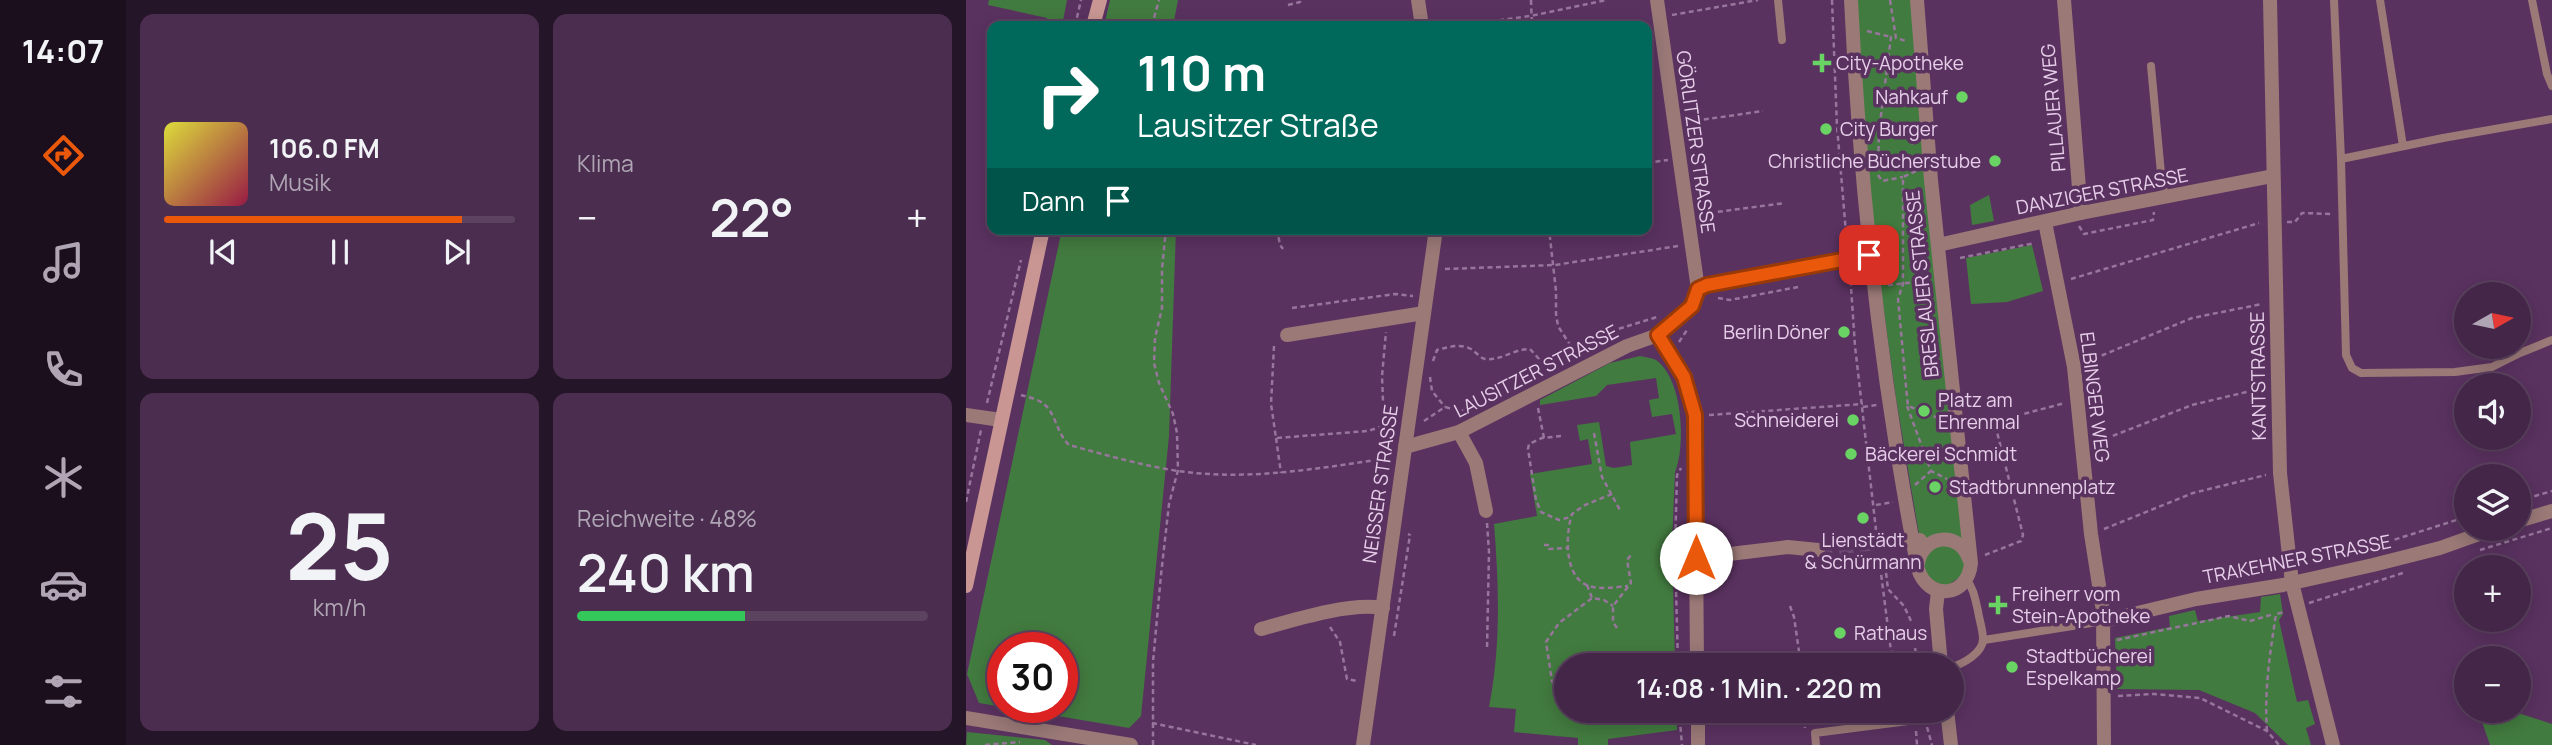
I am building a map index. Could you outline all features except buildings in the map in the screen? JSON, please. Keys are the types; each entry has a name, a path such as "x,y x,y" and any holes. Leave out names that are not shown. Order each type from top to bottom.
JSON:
{"main road":[{"path":"1094,21 1100,0"},
{"path":"966,586 1042,235"}],"street":[{"path":"1418,0 1421,21"},
{"name":"GÖRLITZER STRASSE","path":"1657,0 1688,215 1703,287"},
{"path":"1851,0 1869,255 1912,539 1918,569 1925,583 1938,591 1954,590 1966,579"},
{"name":"BRESLAUER STRASSE","path":"1917,0 1931,180 1970,564 1966,579"},
{"name":"PILLAUER WEG","path":"2064,0 2080,219"},
{"name":"KANTSTRASSE","path":"2270,0 2280,473 2288,559 2297,610 2333,745"},
{"name":"DANZIGER STRASSE","path":"1938,245 2046,227 2273,176"},
{"name":"ELBINGER WEG","path":"2046,227 2074,366 2091,534 2104,621 2104,745"},
{"name":"NEISSER STRASSE","path":"1363,745 1435,235"},
{"path":"1703,287 1869,255"},
{"name":"LAUSITZER STRASSE","path":"1405,447 1459,432 1627,345 1658,335 1692,306 1703,287"},
{"path":"1287,335 1424,313"},
{"path":"1658,335 1684,377 1695,415 1697,653"},
{"path":"966,415 1001,420"},
{"path":"1459,432 1476,463 1486,511"},
{"path":"2531,518 2552,511"},
{"path":"1880,542 1912,539 1957,542 1964,548 1970,564"},
{"path":"1918,569 1921,553 1932,541"},
{"name":"TRAKEHNER STRASSE","path":"2104,621 2196,599 2292,583 2400,558 2454,541"},
{"path":"1696,558 1788,547 1818,550"},
{"path":"1938,591 1936,608 1940,653"},
{"path":"1261,629 1327,613 1372,606 1382,608"},
{"path":"966,718 1131,745"},
{"path":"1698,723 1698,745"},
{"path":"1948,723 1951,745"}],"lane":[{"path":"1778,0 1782,40"},
{"path":"2334,0 2346,355 2352,368 2361,373 2455,372 2492,367 2552,340"},
{"path":"2380,0 2403,146"},
{"path":"2532,0 2547,74 2552,86"},
{"path":"2151,66 2162,184 2166,198"},
{"path":"2341,159 2552,119"},
{"path":"1964,661 1980,649 1984,640 1973,590 1966,579"},
{"path":"1984,640 2104,621"},
{"path":"1816,745 1815,733 1881,723"}],"path":[{"path":"1076,21 1081,0"},
{"path":"1288,5 1301,0"},
{"path":"1531,0 1531,21"},
{"path":"1494,21 1607,0"},
{"path":"1659,17 1758,0"},
{"path":"1832,0 1841,186 1880,542 1888,589 1904,606 1912,621"},
{"path":"1155,21 1158,1"},
{"path":"1841,186 1871,183 1877,174 1879,131 1891,37 1896,38"},
{"path":"1675,124 1763,111"},
{"path":"1905,124 1915,150"},
{"path":"1652,162 1668,160"},
{"path":"1915,160 1916,171"},
{"path":"1877,174 1882,181 1916,171"},
{"path":"1916,171 1931,180"},
{"path":"1903,177 1903,284 1898,299 1908,406 1931,471 1947,480 1948,488"},
{"path":"1688,215 1785,204"},
{"path":"2080,219 2084,234 2153,220 2155,210"},
{"path":"2058,283 2264,222 2295,222 2302,213 2342,215"},
{"path":"1960,258 2040,242 2046,227"},
{"path":"1153,745 1153,662 1169,504 1178,470 1174,414 1159,383 1154,363 1162,308 1166,235"},
{"path":"1278,235 1283,249"},
{"path":"1550,235 1558,327 1572,348"},
{"path":"1431,270 1553,265 1680,246"},
{"path":"966,502 1021,256"},
{"path":"1874,287 1941,279"},
{"path":"1703,287 1709,298 1730,300 1798,287"},
{"path":"1292,307 1395,294 1425,298"},
{"path":"2074,366 2192,318 2276,301"},
{"path":"1524,382 1534,377 1540,368 1592,337 1657,317"},
{"path":"1384,426 1382,376 1387,319"},
{"path":"1472,410 1460,411 1445,407 1432,391 1429,371 1437,350 1459,345 1469,348 1483,359 1500,358 1517,349 1530,349 1539,359 1540,368"},
{"path":"1274,346 1270,404 1281,473"},
{"path":"2083,447 2192,405 2266,387"},
{"path":"1008,390 1043,403 1050,411 1062,439 1069,445 1178,470 1232,475 1281,473 1383,459 1405,447"},
{"path":"1695,415 1878,405"},
{"path":"1908,406 1947,421 1955,420"},
{"path":"1974,421 2012,416 2052,406"},
{"path":"1276,438 1368,431 1409,421 1423,421 1445,407"},
{"path":"1986,555 2021,541 2023,535 1997,432 1990,419"},
{"path":"1594,433 1602,477 1621,512"},
{"path":"1561,436 1542,438 1529,444 1541,512 1559,520 1571,517 1585,505 1612,494"},
{"path":"1523,460 1530,460"},
{"path":"1678,653 1675,550 1677,475 1683,464"},
{"path":"2091,534 2193,493 2280,473"},
{"path":"2531,497 2552,491"},
{"path":"1529,496 1536,495"},
{"path":"1486,511 1489,552 1487,649"},
{"path":"1571,517 1567,548 1577,577 1587,584 1628,586"},
{"path":"2225,581 2288,559 2361,549 2454,521"},
{"path":"1880,542 1883,595 1892,653"},
{"path":"1544,545 1549,545 1549,549 1567,548"},
{"path":"1617,628 1613,622 1613,606 1631,583 1627,560 1631,555"},
{"path":"1587,584 1592,598"},
{"path":"1883,595 1898,595"},
{"path":"1554,683 1546,642 1559,623 1592,598 1604,600 1613,606"},
{"path":"1790,606 1800,653"},
{"path":"2103,643 2229,616 2250,621 2297,610"},
{"path":"1327,613 1331,630 1339,642 1347,679 1362,682"},
{"path":"2267,731 2266,691 2276,614"},
{"path":"1915,648 1916,653"},
{"path":"2105,697 2154,694 2200,698 2267,731 2279,745"},
{"path":"1152,723 1255,745"},
{"path":"1680,723 1682,745"},
{"path":"985,745 1028,741"}],"green space":[{"path":"989,0 1067,0 1063,21 1047,21 1047,18 988,5"},
{"path":"1110,0 1178,0 1174,21 1105,21"},
{"path":"1857,0 1911,0 1965,564 1962,576 1946,586 1930,580 1925,570 1896,398 1869,204"},
{"path":"1989,195 1994,221 1972,225 1970,205"},
{"path":"1061,235 1176,235 1169,436 1141,716 1129,728 1078,719 1078,632 987,632 987,704 979,703 967,674"},
{"path":"2032,245 2043,291 2007,302 1971,304 1966,258"},
{"path":"1640,356 1656,360 1665,369 1677,397 1681,430 1675,472 1672,544 1675,653 1554,653 1554,723 1677,723 1677,730 1608,739 1608,745 1578,745 1578,738 1514,732 1516,709 1489,707 1496,661 1498,616 1494,524 1537,516 1530,474 1592,464 1588,439 1580,441 1577,425 1599,422 1606,466 1614,468 1632,465 1630,442 1676,434 1672,414 1652,417 1649,400 1659,398 1656,378 1607,385 1596,396 1540,405 1540,400 1610,363"},
{"path":"2280,594 2283,614 2279,620 2297,702 2308,700 2315,724 2306,728 2311,745 2288,745 2255,713 2199,690 2117,689 2115,638 2170,627 2169,616 2195,610 2198,621 2260,612 2261,597"},
{"path":"2531,717 2552,724 2552,745 2490,745 2482,723 2531,723"},
{"path":"967,732 1045,740 1052,745 966,745"}],"tunnel":[{"path":"1818,550 1877,543"}],"place":[{"name":"City-Apotheke","path":"1822,63"},
{"name":"Nahkauf","path":"1962,97"},
{"name":"City Burger","path":"1826,129"},
{"name":"Christliche Bücherstube","path":"1995,161"},
{"name":"Berlin Döner","path":"1844,332"},
{"name":"Platz am Ehrenmal","path":"1924,411"},
{"name":"Schneiderei","path":"1853,420"},
{"name":"Bäckerei Schmidt","path":"1851,454"},
{"name":"Stadtbrunnenplatz","path":"1935,487"},
{"name":"Lienstädt & Schürmann","path":"1863,518"},
{"name":"Freiherr vom Stein-Apotheke","path":"1998,605"},
{"name":"Rathaus","path":"1840,633"},
{"name":"Stadtbücherei Espelkamp","path":"2012,667"}],"route":[{"path":"1696,558 1695,415 1684,377 1658,335 1692,306 1698,289 1707,285 1869,255"}]}
